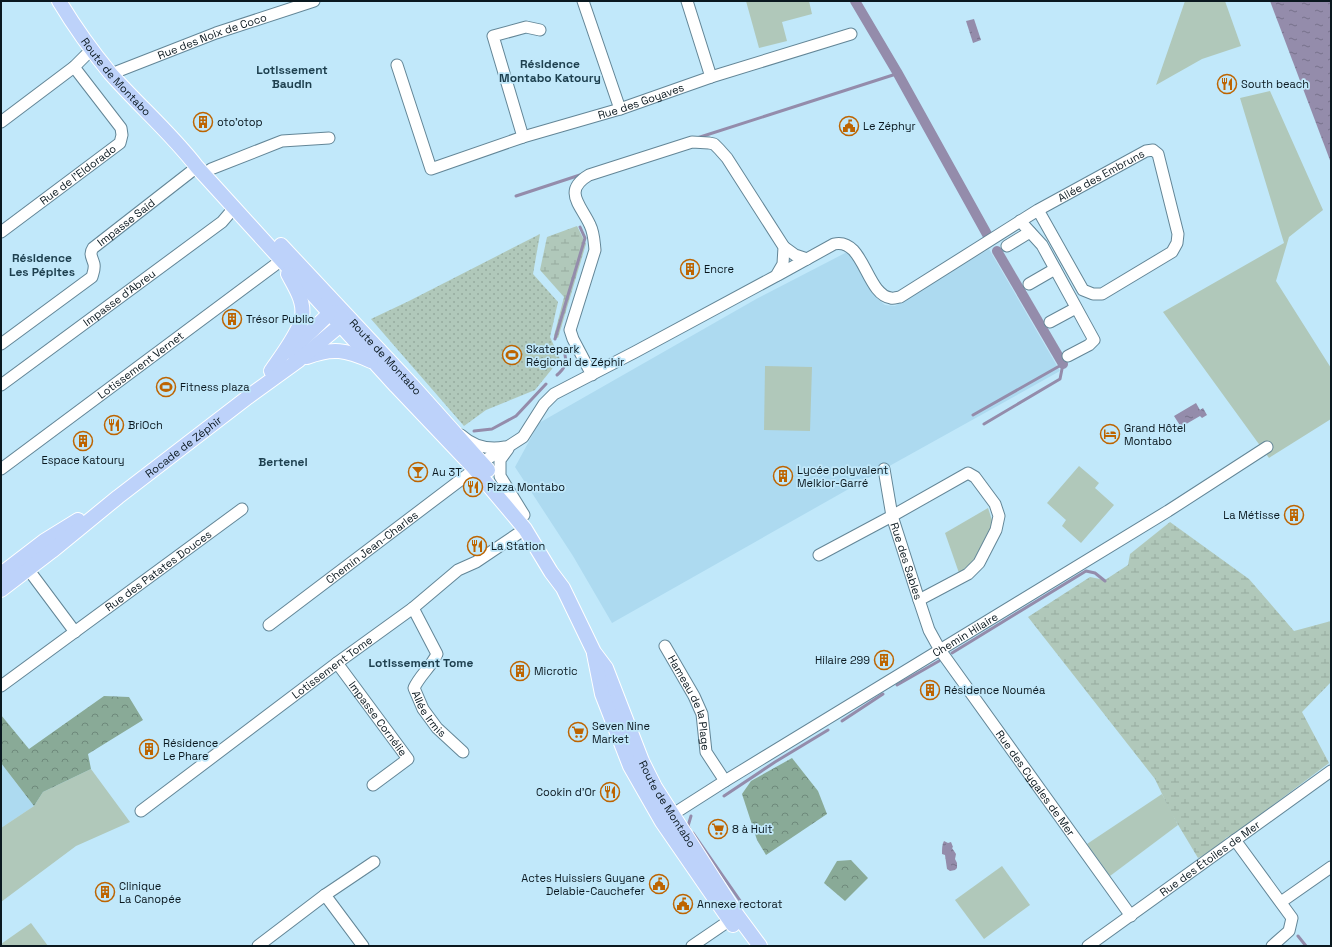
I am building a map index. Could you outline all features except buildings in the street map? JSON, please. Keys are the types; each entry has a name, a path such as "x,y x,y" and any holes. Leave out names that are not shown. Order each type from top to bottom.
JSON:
{"main road":[{"name":"Route de Montabo","path":"59,1 91,50 111,74 182,147 197,167 268,245 338,317 440,416 477,466 547,547 559,572 563,588 594,652 606,668 642,761 655,787 667,818 733,917 749,946"},
{"name":"Route de Montabo","path":"182,147 211,169 338,317 375,363 477,466"},
{"path":"268,245 280,262 296,290 301,303 302,318 294,337 271,371"},
{"name":"Rocade de Zéphir","path":"1,590 52,551 118,497 248,397 299,360 338,317"},
{"name":"Rocade de Zéphir","path":"248,397 271,371 338,317"},
{"path":"299,360 330,350 350,353 375,363"},
{"name":"Rocade de Zéphir","path":"1,574 44,541 118,497"},
{"name":"Route de Montabo","path":"733,917 760,946"}],"street":[{"name":"Rue des Noix de Coco","path":"111,74 216,32 314,1"},
{"path":"583,1 620,109"},
{"path":"687,1 711,77"},
{"path":"523,137 492,36 526,27 540,30"},
{"name":"Rue des Goyaves","path":"397,65 431,169 523,137 620,109 711,77 851,34"},
{"path":"1,122 74,67 91,50"},
{"name":"Rue de l'Eldorado","path":"1,232 120,143 122,128 74,67"},
{"path":"211,169 282,141 328,138"},
{"path":"592,375 572,339 570,330 595,250 591,226 575,197 575,188 580,180 589,175 692,142 714,144 726,158 784,247 795,255 807,259"},
{"name":"Allée des Embruns","path":"807,259 834,244 842,242 849,246 858,257 876,287 884,296 891,298 900,297 1038,210 1146,151 1153,150 1158,154 1177,226 1177,243 1172,252 1102,294 1093,294 1082,290 1038,210"},
{"name":"Impasse Said","path":"1,344 92,277 94,264 90,256 91,251 197,167"},
{"name":"Impasse d'Abreu","path":"1,385 222,222 234,208"},
{"path":"1020,221 1042,244 1094,340 1089,345 1068,356"},
{"path":"1007,246 1030,232"},
{"path":"776,276 783,264 784,247"},
{"name":"Chemin Jean-Charles","path":"269,625 477,466 523,437 550,397 807,259"},
{"name":"Lotissement Vernet","path":"1,469 280,262"},
{"path":"1029,284 1056,269"},
{"path":"1050,322 1076,308"},
{"path":"440,416 472,443 486,447 500,448 509,446"},
{"path":"509,446 500,460 500,476 525,522"},
{"name":"Chemin Hilaire","path":"667,818 725,781 1168,511 1267,447"},
{"name":"Rue des Sables","path":"884,469 892,516 929,630 940,650"},
{"path":"819,555 968,473 975,477 994,504 999,516 996,530 979,563 968,574 919,600"},
{"name":"Rue des Patates Douces","path":"1,686 242,509"},
{"name":"Lotissement Tome","path":"141,811 337,663 413,608 458,570 476,562 525,522"},
{"path":"28,569 75,632"},
{"name":"Allée Irmis","path":"413,608 437,654 433,662 416,682 414,688 423,709 437,728 464,752"},
{"name":"Hameau de la Plage","path":"665,646 694,696 702,714 706,752 725,781"},
{"name":"Rue des Cygales de Mer","path":"940,650 1131,916"},
{"name":"Impasse Cornélie","path":"337,663 408,759 374,784"},
{"name":"Rue des Étoiles de Mer","path":"1088,946 1331,771"},
{"path":"1235,840 1292,918 1289,931 1272,946"},
{"path":"261,945 325,895 374,862"},
{"path":"1281,902 1331,867"},
{"path":"325,895 363,946"},
{"path":"692,946 733,917"}],"shaded area":[{"path":"989,249 1060,371 612,623 573,556 515,467 539,423 758,298 849,251 877,298 885,305 895,306"},
{"path":"1,763 34,806 1,828"}],"green space":[{"path":"746,1 809,1 812,14 782,22 787,41 759,48"},
{"path":"1185,1 1225,1 1241,46 1202,59 1156,85"},
{"path":"1270,91 1323,210 1289,237 1276,281 1331,368 1331,419 1269,458 1163,312 1284,243 1240,98"},
{"path":"577,226 586,244 558,338 554,336 564,297 540,270 547,237"},
{"path":"540,234 533,274 558,302 550,337 560,359 535,390 486,410 464,426 371,319"},
{"path":"765,366 812,367 810,431 764,430"},
{"path":"1079,466 1099,483 1095,488 1114,505 1081,543 1062,526 1066,520 1047,503"},
{"path":"988,508 993,523 972,563 959,573 945,533"},
{"path":"1170,522 1249,579 1294,631 1331,621 1331,682 1302,712 1329,763 1237,832 1226,838 1218,848 1198,858 1171,813 1155,779 1028,617 1090,577 1105,580 1128,565 1130,554"},
{"path":"104,696 129,697 143,720 88,754 91,769 43,792 34,806 1,763 1,715 29,749"},
{"path":"792,758 818,791 827,814 766,855 757,840 742,794 751,781"},
{"path":"91,769 130,822 76,846 1,902 1,828 34,806 43,792"},
{"path":"1162,794 1178,825 1110,876 1087,844"},
{"path":"851,860 868,878 845,901 824,883 837,861"},
{"path":"1002,866 1030,905 984,939 955,900"},
{"path":"31,923 48,946 1,946 1,944"}],"water":[{"path":"1270,1 1331,1 1331,163"},
{"path":"974,19 981,40 973,43 966,21"},
{"path":"1196,403 1200,410 1203,408 1207,415 1202,418 1200,416 1181,427 1174,416"},
{"path":"944,841 948,843 951,842 952,848 956,854 955,859 957,868 955,870 950,871 947,869 945,855 942,854 942,845"}],"waterway":[{"path":"855,1 897,72 988,236"},
{"path":"697,138 893,75 897,72"},
{"path":"516,196 583,174"},
{"path":"555,339 585,238 580,227"},
{"path":"997,251 1063,364"},
{"path":"557,375 564,366 566,361 565,355"},
{"path":"973,415 1063,364"},
{"path":"984,424 1060,379 1063,364"},
{"path":"474,431 492,429 516,416 546,384"},
{"path":"952,653 1086,571 1095,573 1105,581"},
{"path":"897,685 939,661"},
{"path":"842,721 883,694"},
{"path":"724,796 775,762 828,730"},
{"path":"689,828 688,826 691,816"},
{"path":"693,833 741,902"},
{"path":"1298,936 1306,946"}],"place":[{"name":"South beach","path":"1227,84"},
{"name":"oto'otop","path":"203,122"},
{"name":"Le Zéphyr","path":"849,126"},
{"name":"Encre","path":"690,269"},
{"name":"Trésor Public","path":"232,319"},
{"name":"Skatepark Régional de Zéphir","path":"512,355"},
{"name":"Fitness plaza","path":"166,387"},
{"name":"BriOch","path":"114,425"},
{"name":"Grand Hôtel Montabo","path":"1110,434"},
{"name":"Espace Katoury","path":"83,441"},
{"name":"Au 3T","path":"418,472"},
{"name":"Lycée polyvalent Melkior-Garré","path":"783,476"},
{"name":"Pizza Montabo","path":"473,487"},
{"name":"La Métisse","path":"1294,515"},
{"name":"La Station","path":"477,546"},
{"name":"Hilaire 299","path":"884,660"},
{"name":"Microtic","path":"520,671"},
{"name":"Résidence Nouméa","path":"930,690"},
{"name":"Seven Nine Market","path":"578,732"},
{"name":"Résidence Le Phare","path":"149,749"},
{"name":"Cookin d'Or","path":"610,792"},
{"name":"8 à Huit","path":"718,829"},
{"name":"Actes Huissiers Guyane Delabie-Cauchefer","path":"659,884"},
{"name":"Clinique La Canopée","path":"105,892"},
{"name":"Annexe rectorat","path":"683,904"}],"district":[{"name":"Résidence Montabo Katoury","path":"550,71"},
{"name":"Lotissement Baudin","path":"292,77"},
{"name":"Résidence Les Pépites","path":"42,265"},
{"name":"Bertenel","path":"283,462"},
{"name":"Lotissement Tome","path":"421,663"}]}
